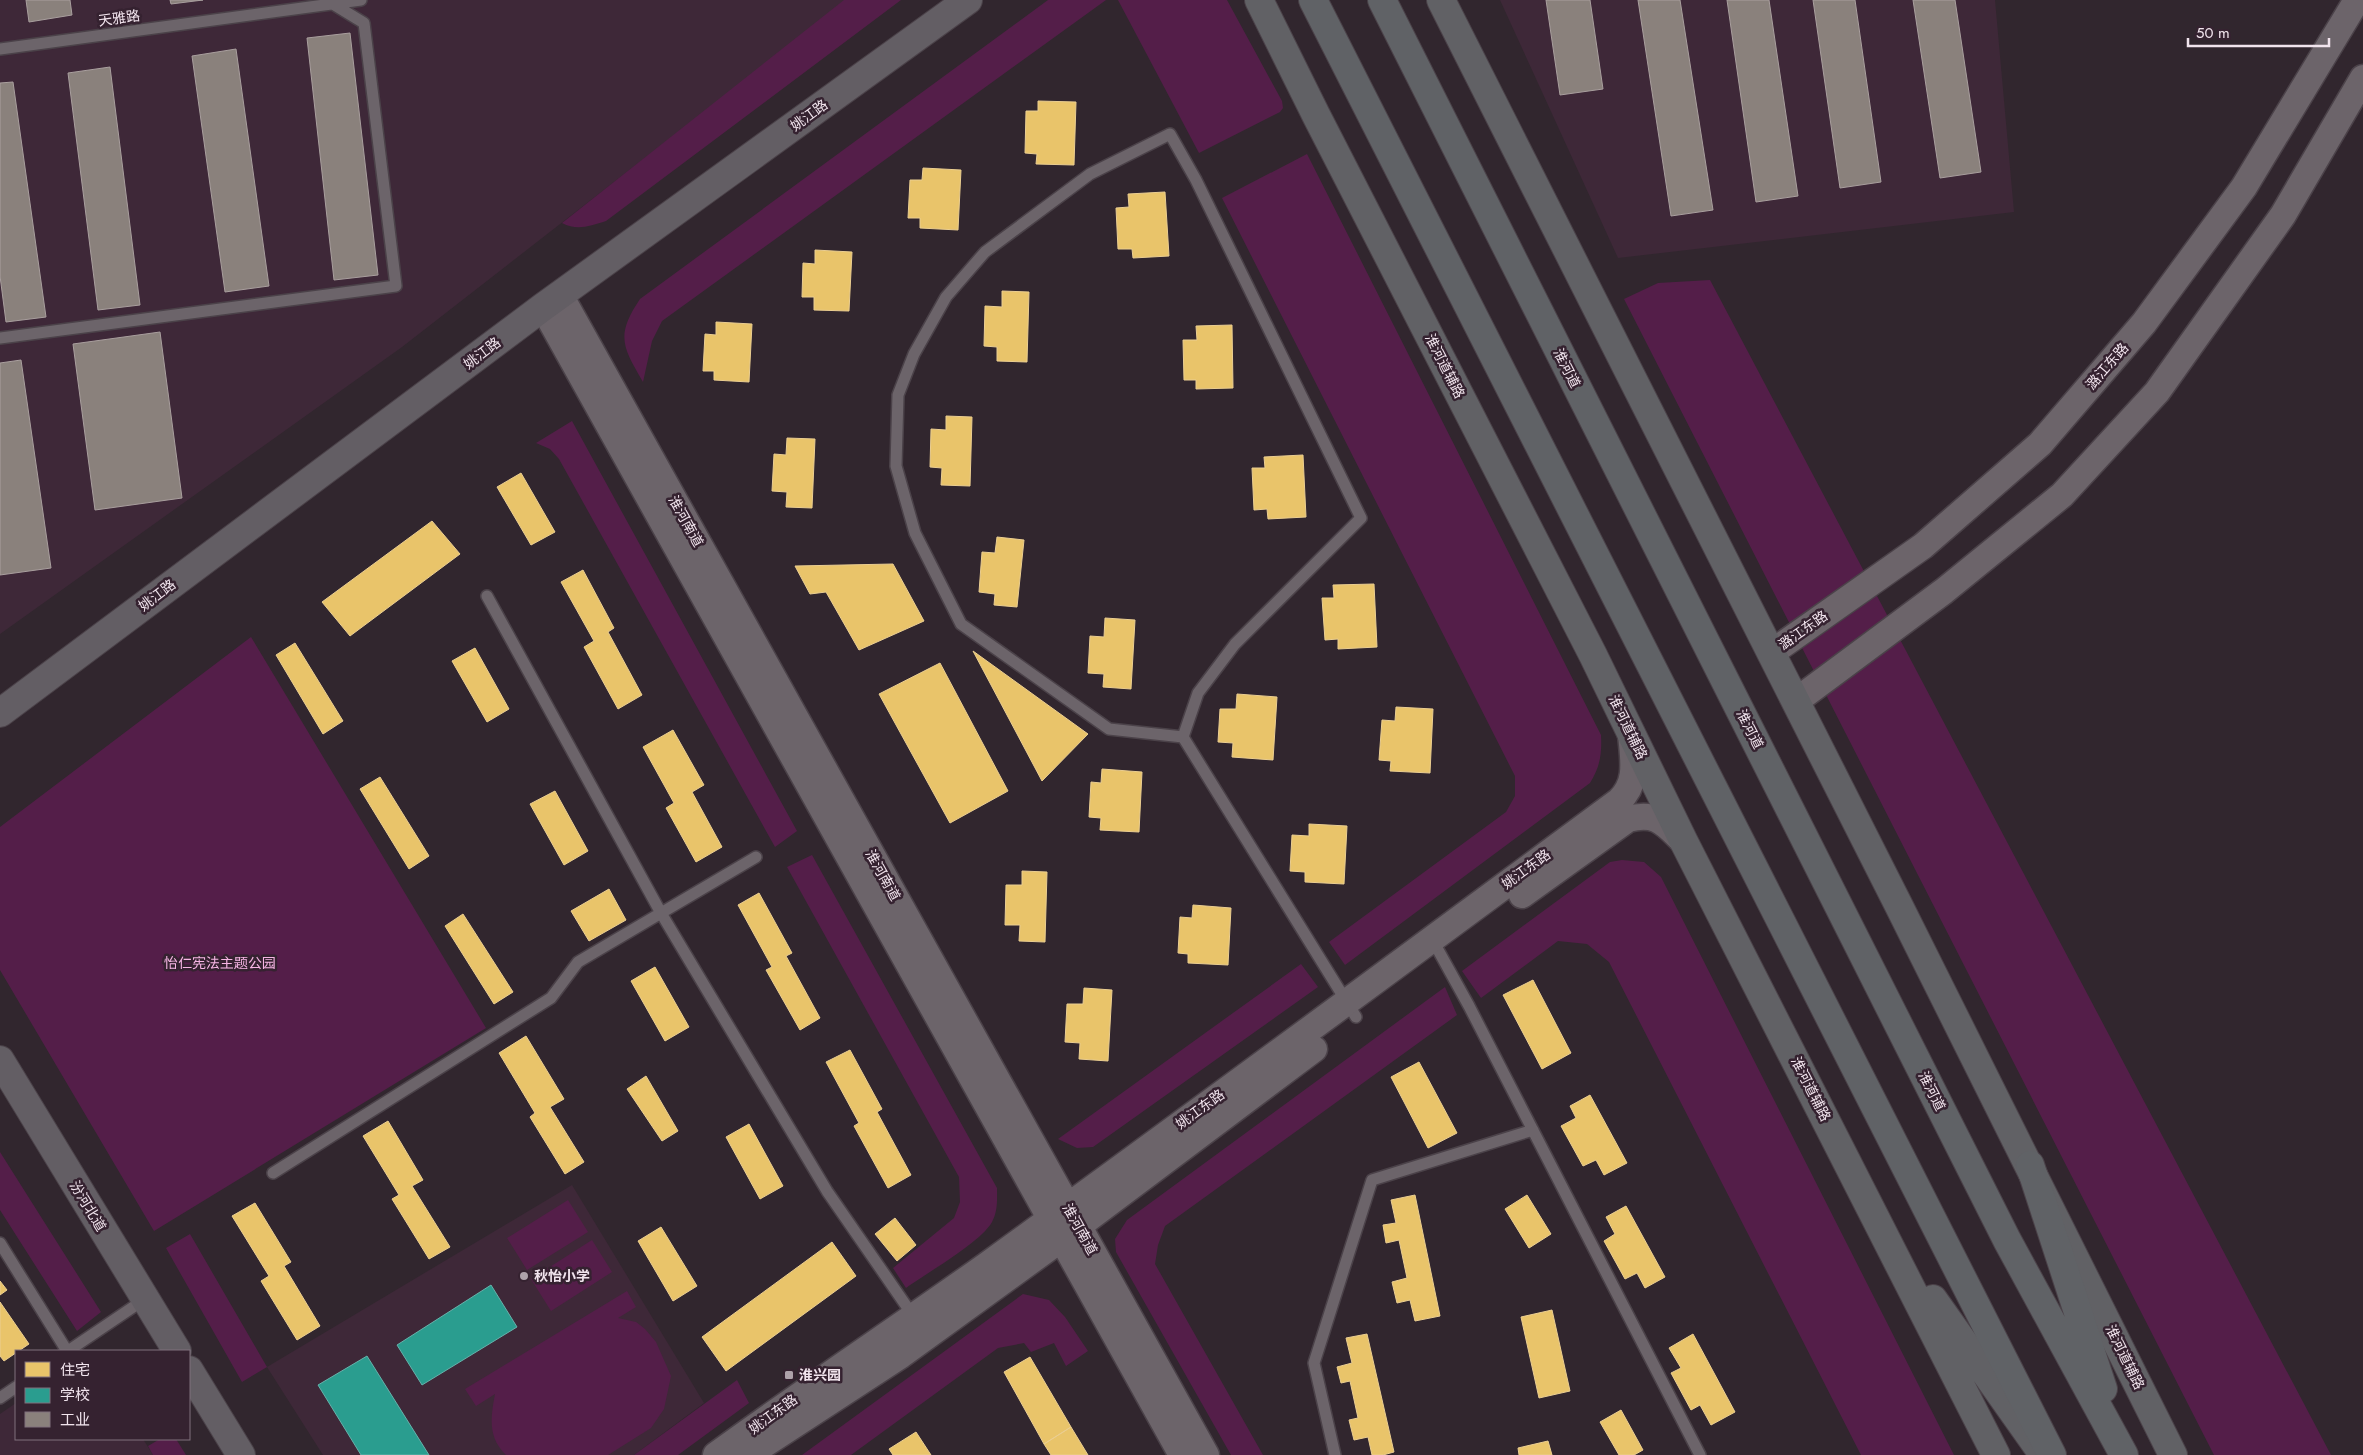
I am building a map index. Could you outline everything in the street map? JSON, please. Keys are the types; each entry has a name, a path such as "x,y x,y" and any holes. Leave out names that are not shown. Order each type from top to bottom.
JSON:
{"highway":[{"path":"1313,0 2052,1455"},
{"name":"淮河道","path":"1382,0 2007,1240 2124,1455"},
{"path":"2030,1165 2124,1455"}],"main road":[{"name":"姚江路","path":"0,712 552,301 968,0"},
{"name":"淮河道辅路","path":"1259,0 1320,124 1630,732 1684,842 1882,1227 1996,1455"},
{"name":"淮河道辅路","path":"1441,0 2030,1165 2173,1455"},
{"name":"汾河北道","path":"0,1060 176,1350"},
{"path":"1882,1227 2044,1455"},
{"path":"190,1372 241,1455"}],"street":[{"name":"潞江东路","path":"1771,652 1922,546 2040,444 2144,323 2244,187 2357,0"},
{"path":"1796,702 1944,591 2062,495 2151,399 2283,215 2363,78"},
{"name":"淮河南道","path":"552,301 1064,1222 1182,1455"},
{"name":"姚江东路","path":"748,1455 900,1355 1064,1222 1436,946 1628,792 1633,780 1630,732"},
{"name":"姚江东路","path":"1436,946 1628,819 1652,816 1664,823 1684,842"},
{"name":"淮河南道","path":"1064,1222 1206,1455"},
{"name":"姚江东路","path":"716,1455 805,1390 914,1317 1064,1222"}],"lane":[{"name":"天雅路","path":"0,49 333,2 361,0"},
{"path":"0,338 396,286 364,23 333,2"},
{"path":"1170,134 1196,180 1361,518 1235,644 1198,693 1183,736 1109,729 961,624 916,533 896,466 898,395 914,354 946,297 985,252 1090,174 1170,134"},
{"path":"487,596 661,913 827,1190 914,1317"},
{"path":"1183,736 1351,1010"},
{"path":"273,1173 551,998 578,962 756,857"},
{"path":"1436,946 1700,1455"},
{"path":"1335,1455 1314,1364 1372,1180 1533,1130"},
{"path":"0,1243 67,1350"},
{"path":"69,1350 145,1299"},
{"path":"0,1398 15,1387"}],"shaded area":[{"path":"0,0 848,0 402,347 0,634"},
{"path":"1500,0 1995,0 2014,212 1618,258"},
{"name":"秋怡小学","path":"572,1185 704,1403 634,1455 323,1455 267,1367"},
{"path":"15,1404 15,1440 144,1440 153,1455 0,1455 0,1414"}],"green space":[{"path":"844,0 901,0 606,221 578,227 562,223"},
{"path":"1048,0 1106,0 662,321 652,341 643,382 627,350 625,341 627,323 640,299"},
{"path":"1118,0 1227,0 1282,101 1283,108 1280,112 1199,153"},
{"path":"1307,154 1601,735 1600,760 1590,783 1345,965 1329,942 1506,812 1515,796 1515,776 1222,198"},
{"path":"1710,280 2331,1455 2214,1455 1624,299 1658,283"},
{"path":"572,421 797,831 775,847 559,459 550,449 536,443"},
{"name":"怡仁宪法主题公园","path":"251,637 486,1028 154,1231 0,970 0,827"},
{"path":"812,855 997,1188 995,1214 986,1230 953,1257 906,1288 893,1268 954,1218 960,1202 959,1177 787,867"},
{"path":"1622,860 1644,862 1661,877 1954,1455 1861,1455 1609,962 1587,944 1558,941 1481,998 1462,971 1610,862"},
{"path":"1301,964 1318,987 1093,1147 1077,1148 1058,1139"},
{"path":"1445,987 1457,1015 1165,1226 1158,1245 1155,1264 1263,1455 1231,1455 1116,1252 1115,1239 1127,1220"},
{"path":"0,1152 101,1312 77,1331 0,1210"},
{"path":"568,1200 588,1232 527,1270 507,1238"},
{"path":"190,1234 267,1367 242,1382 166,1248"},
{"path":"592,1240 612,1272 551,1311 531,1279"},
{"path":"627,1291 636,1307 618,1318 636,1322 645,1329 656,1342 671,1376 664,1409 651,1428 608,1455 506,1455 493,1434 492,1410 495,1394 476,1406 465,1389"},
{"path":"1023,1294 1049,1300 1065,1317 1088,1351 1066,1366 1054,1343 1031,1352 1024,1343 998,1348 851,1455 802,1455"},
{"path":"737,1380 749,1403 678,1455 634,1455"},
{"path":"158,1440 177,1440 186,1455 153,1455 148,1446"}],"building: 住宅":[{"path":"1038,101 1076,102 1074,165 1036,164 1037,154 1025,153 1026,111 1038,111"},
{"path":"923,168 961,170 958,230 920,228 920,218 908,218 910,180 922,180"},
{"path":"1165,192 1169,256 1133,258 1132,249 1118,249 1116,208 1129,207 1128,194"},
{"path":"815,250 852,252 849,311 814,310 814,297 802,297 803,263 815,264"},
{"path":"1002,291 1029,292 1027,362 997,361 997,347 984,346 985,306 1002,307"},
{"path":"716,322 752,324 749,382 714,380 714,371 703,371 705,334 716,335"},
{"path":"1232,325 1233,388 1196,389 1196,380 1184,380 1183,340 1197,340 1196,326"},
{"path":"946,416 972,417 970,486 941,485 942,468 930,467 931,429 946,430"},
{"path":"787,438 815,439 812,508 786,507 787,492 772,491 774,454 786,455"},
{"path":"1303,455 1306,517 1268,519 1267,509 1254,510 1252,468 1265,468 1264,457"},
{"path":"521,473 555,532 531,545 497,487"},
{"path":"432,521 460,554 350,636 322,602"},
{"path":"997,537 1024,540 1017,607 994,605 995,594 979,592 982,552 995,553"},
{"path":"893,564 924,621 859,650 826,592 810,594 795,566"},
{"path":"583,570 614,628 608,632 642,695 618,709 584,647 594,641 561,582"},
{"path":"1374,584 1377,647 1338,649 1338,639 1325,640 1322,598 1334,598 1333,585"},
{"path":"1105,618 1135,620 1131,689 1103,687 1104,674 1088,673 1090,636 1104,637"},
{"path":"295,643 343,721 323,734 276,655"},
{"path":"475,648 509,709 487,722 452,661"},
{"path":"973,651 1088,734 1042,781"},
{"path":"940,663 1008,791 950,823 879,694"},
{"path":"1237,694 1277,697 1273,760 1232,757 1233,743 1218,742 1220,709 1236,709"},
{"path":"1396,707 1433,709 1430,773 1390,771 1391,761 1379,760 1382,720 1395,721"},
{"path":"673,730 704,785 692,792 722,847 696,862 666,808 674,803 643,747"},
{"path":"1102,769 1142,772 1139,832 1100,830 1101,818 1089,817 1091,782 1101,783"},
{"path":"380,777 429,856 409,869 360,789"},
{"path":"555,791 588,851 564,865 530,804"},
{"path":"1309,824 1347,826 1344,884 1305,882 1305,872 1290,871 1292,835 1309,836"},
{"path":"1022,871 1047,872 1045,942 1019,941 1020,925 1005,925 1006,885 1022,885"},
{"path":"609,889 626,920 589,941 571,911"},
{"path":"759,893 792,953 786,956 820,1018 800,1030 766,970 772,967 738,905"},
{"path":"1193,905 1231,908 1228,965 1188,963 1188,954 1178,953 1180,917 1192,918"},
{"path":"463,914 513,992 494,1004 445,926"},
{"path":"655,967 689,1027 665,1041 631,981"},
{"path":"1533,980 1571,1053 1542,1069 1503,995"},
{"path":"1084,988 1112,990 1108,1061 1079,1059 1080,1043 1065,1042 1067,1004 1083,1004"},
{"path":"526,1036 564,1099 550,1107 584,1162 565,1174 530,1117 535,1113 499,1053"},
{"path":"850,1050 882,1109 877,1112 911,1175 888,1188 854,1126 859,1123 826,1062"},
{"path":"1419,1062 1457,1133 1428,1148 1391,1077"},
{"path":"646,1076 678,1131 662,1141 627,1089"},
{"path":"1590,1095 1627,1163 1604,1175 1596,1160 1583,1166 1561,1126 1576,1118 1570,1106"},
{"path":"388,1121 423,1180 412,1186 450,1247 429,1259 392,1199 399,1195 363,1136"},
{"path":"749,1124 783,1186 760,1199 726,1137"},
{"path":"1415,1195 1440,1316 1415,1321 1410,1300 1397,1303 1392,1282 1407,1278 1399,1240 1386,1243 1383,1225 1396,1223 1391,1200"},
{"path":"1527,1195 1551,1234 1529,1248 1505,1209"},
{"path":"255,1203 291,1262 284,1266 320,1326 297,1340 261,1281 269,1276 232,1216"},
{"path":"1626,1206 1665,1277 1645,1288 1637,1273 1625,1279 1604,1241 1615,1234 1606,1217"},
{"path":"895,1218 916,1245 897,1261 875,1234"},
{"path":"661,1227 697,1286 673,1301 638,1241"},
{"path":"832,1242 856,1276 726,1371 702,1337"},
{"path":"0,1281 7,1290 0,1295"},
{"path":"0,1302 29,1344 20,1350 15,1350 15,1354 4,1361 0,1356"},
{"path":"1552,1310 1570,1391 1539,1398 1521,1317"},
{"path":"1367,1334 1394,1452 1383,1455 1372,1455 1368,1437 1354,1440 1349,1420 1358,1418 1350,1381 1341,1383 1337,1367 1352,1363 1346,1338"},
{"path":"1693,1334 1735,1412 1711,1425 1700,1405 1691,1410 1671,1373 1681,1368 1669,1348"},
{"path":"1030,1357 1071,1427 1044,1444 1004,1372"},
{"path":"1621,1410 1643,1450 1634,1455 1619,1455 1600,1422"},
{"path":"1071,1427 1088,1455 1051,1455 1044,1444"},
{"path":"916,1432 931,1455 893,1455 889,1449"},
{"path":"1548,1441 1552,1455 1519,1455 1518,1448"}],"building: 学校":[{"path":"491,1285 517,1327 422,1385 397,1345"},
{"path":"367,1356 429,1455 361,1455 318,1385"}],"building: 工业":[{"path":"26,0 70,0 72,15 29,22"},
{"path":"170,0 203,0 171,4"},
{"path":"1546,0 1590,0 1603,89 1560,95"},
{"path":"1638,0 1680,0 1713,210 1671,216"},
{"path":"1727,0 1769,0 1798,196 1756,202"},
{"path":"1813,0 1855,0 1881,182 1840,188"},
{"path":"1913,0 1955,0 1981,172 1940,178"},
{"path":"350,33 378,275 334,280 307,38"},
{"path":"236,49 269,286 225,292 192,56"},
{"path":"110,67 140,305 98,310 68,73"},
{"path":"13,82 46,317 6,322 0,276 0,83"},
{"path":"160,332 182,498 95,510 73,344"},
{"path":"21,360 51,568 0,575 0,363"}],"place":[{"name":"秋怡小学","path":"524,1276"},
{"name":"淮兴园","path":"789,1375"}]}
